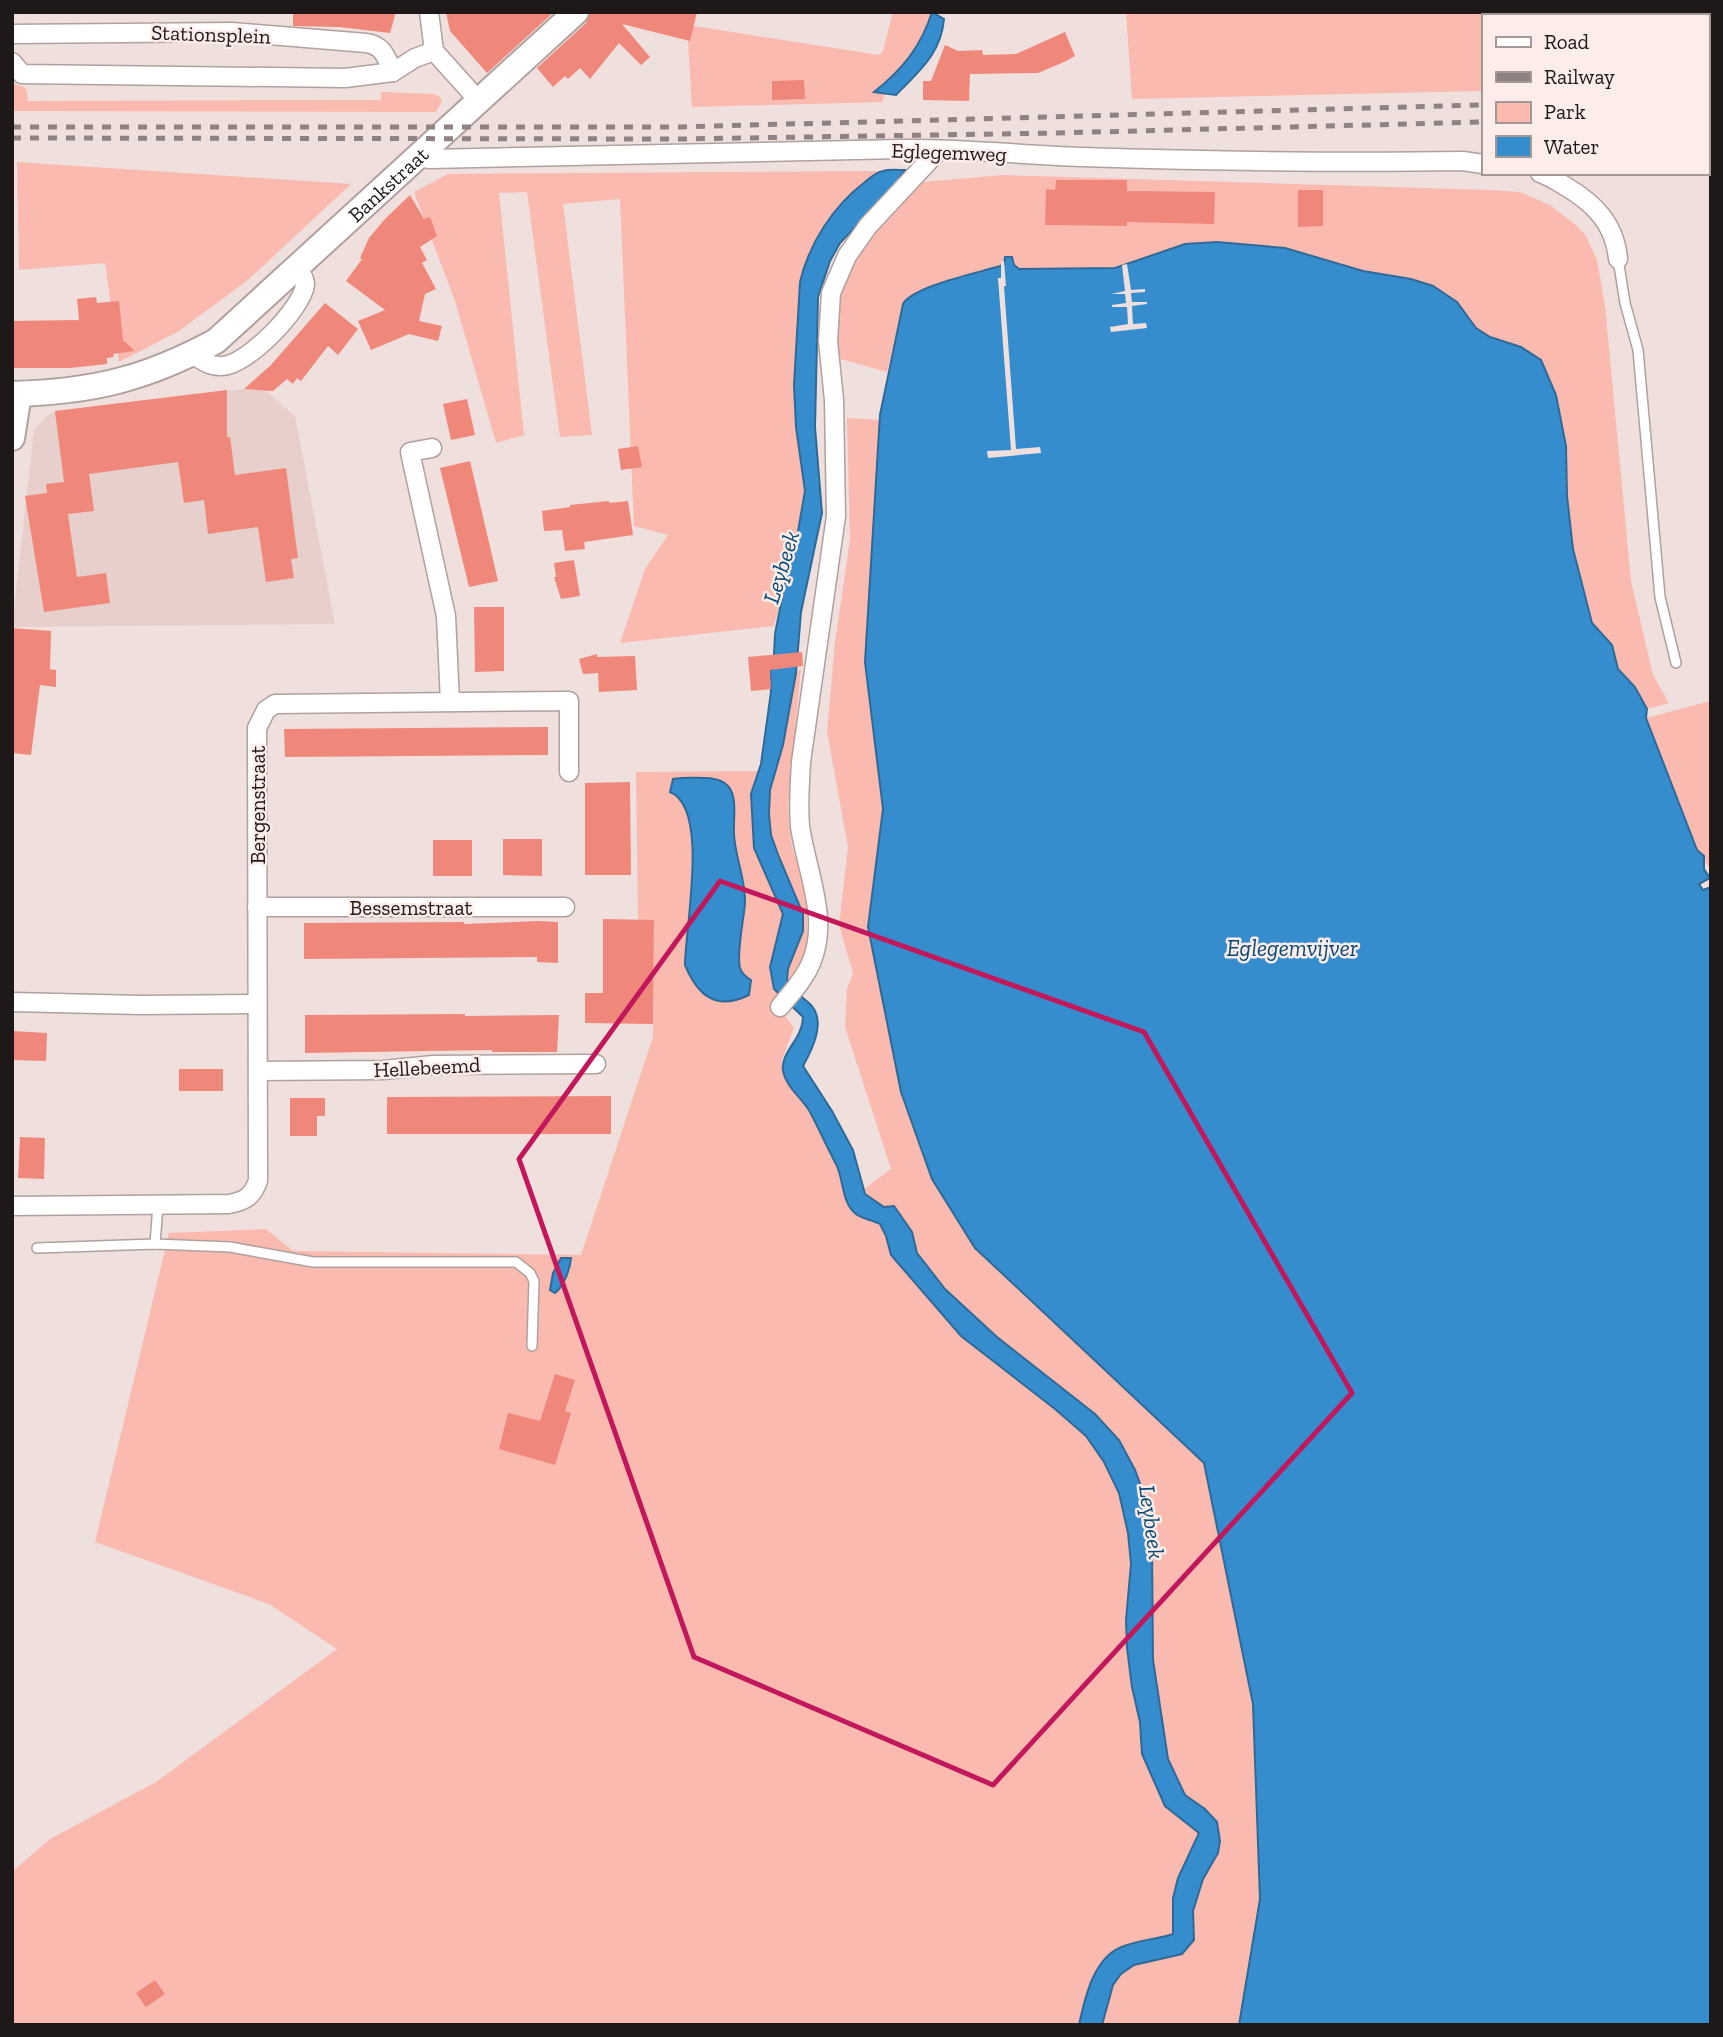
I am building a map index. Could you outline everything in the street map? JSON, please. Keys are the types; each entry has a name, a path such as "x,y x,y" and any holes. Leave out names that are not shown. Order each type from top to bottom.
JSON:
{"street":[{"path":"429,12 434,51 478,100"},
{"name":"Bankstraat","path":"15,394 91,389 154,372 216,341 415,156 576,12"},
{"name":"Stationsplein","path":"12,34 232,32 366,43 376,44 381,48 393,72"},
{"name":"Stationsplein","path":"12,62 22,74 345,78 393,72 415,58 434,51"},
{"name":"Eglegemweg","path":"415,156 430,159 546,158 656,153 904,149 1221,161 1463,161 1482,164"},
{"path":"780,1007 800,983 811,963 816,946 817,918 813,877 801,828 798,799 836,516 834,400 828,341 831,293 847,256 868,226 938,151"},
{"path":"1544,175 1581,195 1602,215 1614,234 1618,259"},
{"path":"12,438 15,394"},
{"path":"432,448 410,452 446,616 450,702"},
{"name":"Bergenstraat","path":"12,1206 229,1204 243,1202 253,1193 258,1181 257,727 266,709 275,704 569,701 569,772"},
{"name":"Bessemstraat","path":"257,908 565,907"},
{"path":"12,1002 141,1006 257,1004"},
{"name":"Hellebeemd","path":"258,1071 383,1070 433,1065 596,1064"}],"lane":[{"path":"1618,259 1625,303 1638,350 1660,597 1676,663"},
{"path":"155,1244 158,1205"},
{"path":"37,1248 155,1244 230,1247 313,1262 516,1262 530,1273 534,1282 532,1346"}],"highlighted area":[{"path":"720,881 1144,1032 1352,1393 993,1785 694,1657 519,1159"}],"shaded area":[{"path":"244,389 265,390 295,416 335,624 12,627 34,430 48,415 55,411"}],"green space":[{"path":"893,12 932,12 928,25 910,56 875,92 885,93 882,102 692,107 687,25 879,55 883,51"},
{"path":"1126,12 1651,12 1482,14 1482,91 1132,99"},
{"path":"12,83 26,88 28,101 381,100 381,92 434,94 442,101 436,112 12,111"},
{"path":"17,162 351,184 248,280 179,331 119,362 105,263 19,270"},
{"path":"880,171 853,194 830,219 812,248 800,282 794,385 796,427 805,491 799,527 774,626 620,643 645,569 668,535 634,526 620,199 563,204 592,435 560,437 527,192 499,193 524,435 496,443 455,301 414,192 448,174"},
{"path":"1003,175 1520,192 1550,205 1577,226 1586,236 1597,260 1605,306 1631,581 1653,675 1669,703 1647,709 1635,687 1618,669 1612,645 1592,623 1573,549 1567,496 1566,446 1556,395 1521,347 1490,337 1475,328 1448,294 1411,279 1363,271 1285,248 1217,242 1185,244 1115,268 1019,269 1010,257 1000,266 924,288 903,304 887,372 837,358 837,311 842,286 859,252 883,222 923,182"},
{"path":"847,418 880,420 865,662 883,809 868,927 901,1092 932,1179 975,1248 1203,1463 1253,1704 1260,1899 1239,2025 12,2025 12,1872 50,1839 156,1782 337,1649 269,1604 95,1542 169,1233 266,1229 293,1251 581,1255 653,1037 654,920 638,920 636,772 775,771 783,747 795,675 801,668 788,807 791,842 806,894 807,941 801,971 775,1002 794,1028 781,1062 856,1195 891,1169 845,1027 847,989 853,973 839,925 848,847 827,732 835,642 850,540"},
{"path":"1711,701 1711,870 1697,850 1646,718"}],"water":[{"path":"932,12 944,19 938,42 928,61 896,95 874,92 909,57"},
{"path":"905,170 895,185 840,243 830,261 818,297 815,427 822,513 801,612 796,673 783,745 770,790 771,835 803,914 803,931 788,969 787,980 810,1004 817,1019 816,1035 803,1066 853,1150 865,1194 884,1207 894,1206 912,1232 917,1253 945,1289 997,1337 1095,1414 1119,1440 1135,1470 1145,1497 1152,1548 1153,1660 1168,1759 1185,1795 1205,1809 1217,1822 1220,1841 1218,1853 1203,1879 1193,1911 1194,1940 1182,1954 1134,1965 1121,1974 1113,1985 1102,2025 1079,2025 1092,1979 1105,1959 1114,1951 1130,1944 1173,1934 1173,1898 1178,1878 1199,1833 1165,1806 1142,1754 1140,1722 1127,1648 1126,1620 1131,1564 1128,1533 1119,1493 1104,1462 1086,1436 961,1336 891,1255 880,1224 858,1216 851,1209 845,1197 839,1170 810,1112 787,1082 783,1071 785,1058 799,1032 803,1017 774,989 770,967 783,914 754,848 751,794 761,764 771,692 770,670 775,634 805,491 796,427 794,385 800,282 816,240 843,202 878,173"},
{"name":"Eglegemvijver","path":"1217,242 1285,248 1363,271 1411,279 1433,286 1457,302 1476,328 1490,337 1521,347 1541,360 1556,395 1566,446 1567,496 1573,549 1592,623 1612,645 1618,669 1635,687 1647,709 1646,718 1697,850 1704,856 1704,869 1710,878 1699,884 1703,890 1711,887 1711,2025 1239,2025 1260,1899 1253,1704 1204,1463 975,1248 932,1179 901,1092 868,927 883,809 865,662 880,415 903,304 919,291 1000,266 1004,264 1005,257 1012,257 1014,265 1019,269 1115,268 1185,244"},
{"path":"706,778 724,782 733,796 735,843 745,894 739,962 742,972 751,980 749,995 737,1000 718,1001 710,998 696,985 685,965 692,844 689,821 682,803 670,792 673,779"},
{"path":"561,1258 571,1258 566,1277 555,1293 550,1290 553,1273"}],"pier":[{"path":"1001,261 1004,261 1006,286 1016,449 1040,447 1041,453 988,458 987,451 1011,450 998,278 1001,278"},
{"path":"1127,264 1131,290 1145,289 1145,292 1131,293 1132,302 1147,302 1132,306 1133,324 1146,323 1147,328 1111,332 1110,327 1128,324 1127,307 1112,307 1126,303 1125,294 1111,294 1125,291 1122,265"}],"building":[{"path":"293,12 396,12 390,33 339,27 293,26"},
{"path":"446,12 554,12 487,73 450,31"},
{"path":"590,12 697,12 690,41 622,24 650,57 641,65 619,43 590,79 580,68 553,87 537,68 586,23"},
{"path":"1065,32 1075,56 1064,62 1038,73 970,74 969,101 923,100 923,81 931,81 945,45 958,51 982,50 983,55 1016,54"},
{"path":"804,80 805,99 772,100 772,81"},
{"path":"1056,180 1127,180 1127,191 1215,192 1214,224 1127,222 1127,226 1045,225 1046,189 1055,190"},
{"path":"1298,190 1323,190 1323,226 1298,227"},
{"path":"410,195 424,219 430,217 437,236 420,247 427,260 422,263 436,289 425,294 419,321 442,326 438,341 409,334 371,350 358,321 385,310 346,281 362,259 360,258 369,238"},
{"path":"96,297 97,303 119,301 123,340 135,351 113,354 114,357 107,358 107,364 70,368 12,368 12,321 79,320 77,299"},
{"path":"325,303 358,329 338,355 328,346 301,381 297,378 293,384 287,379 273,391 244,389 271,365"},
{"path":"227,390 227,437 230,437 235,475 286,468 298,558 291,559 294,578 266,582 258,527 208,534 204,500 184,503 178,462 89,474 94,511 68,514 77,577 106,573 110,603 44,612 25,496 47,493 46,484 64,482 55,411"},
{"path":"467,399 475,435 451,440 443,404"},
{"path":"638,446 642,467 621,470 618,449"},
{"path":"470,461 498,581 469,587 440,468"},
{"path":"609,501 628,501 633,535 584,542 585,549 565,551 562,530 544,531 542,511"},
{"path":"574,560 580,596 561,599 554,577 554,563"},
{"path":"474,607 504,607 504,671 475,672"},
{"path":"12,628 51,631 50,669 56,670 56,687 40,685 31,755 12,753"},
{"path":"802,652 803,666 770,670 771,689 751,691 748,657"},
{"path":"597,654 597,657 635,656 637,690 599,692 598,673 583,674 579,659"},
{"path":"548,727 548,755 285,757 284,729"},
{"path":"630,782 631,875 585,875 585,783"},
{"path":"503,839 542,839 542,876 503,875"},
{"path":"433,840 472,840 472,876 433,876"},
{"path":"603,919 654,920 653,1024 585,1023 585,993 603,993"},
{"path":"558,922 558,963 537,962 537,957 304,959 304,923 464,924"},
{"path":"305,1015 559,1015 557,1052 492,1050 305,1053"},
{"path":"12,1031 47,1033 46,1061 12,1060"},
{"path":"179,1069 223,1069 223,1091 179,1091"},
{"path":"611,1096 611,1134 387,1134 387,1097"},
{"path":"290,1098 325,1098 325,1116 317,1116 317,1136 290,1136"},
{"path":"20,1137 45,1138 44,1179 18,1178"},
{"path":"555,1374 575,1380 565,1411 571,1413 555,1465 499,1449 508,1413 540,1421"},
{"path":"155,1980 165,1994 146,2007 136,1993"}],"railway":[{"path":"12,127 681,127 1482,105"},
{"path":"12,138 681,139 1482,122"}],"water label":[{"name":"Leybeek","path":"781,567"},
{"name":"Leybeek","path":"1152,1522"}]}
